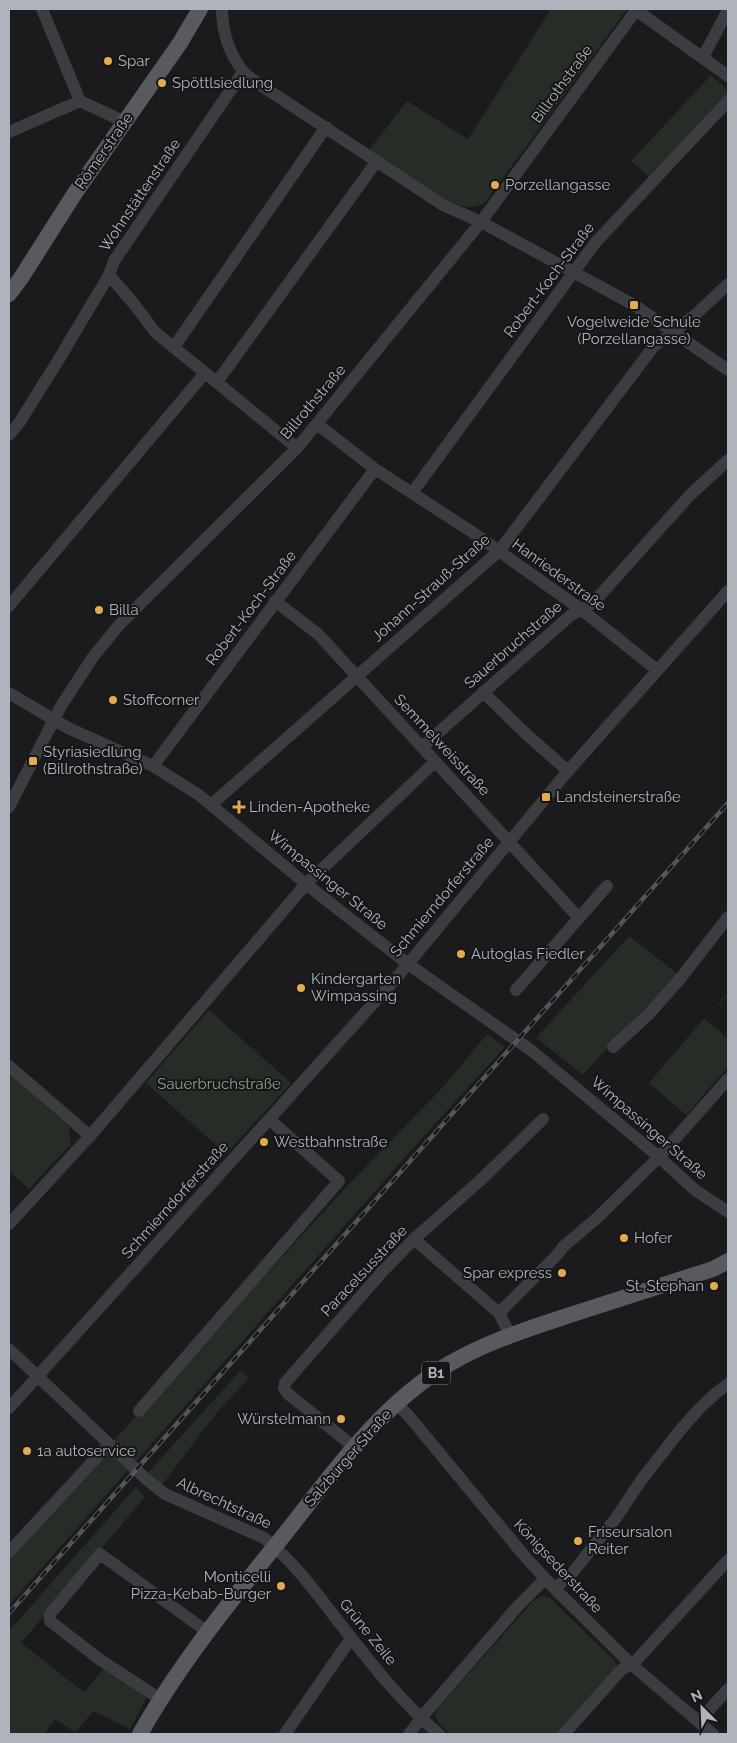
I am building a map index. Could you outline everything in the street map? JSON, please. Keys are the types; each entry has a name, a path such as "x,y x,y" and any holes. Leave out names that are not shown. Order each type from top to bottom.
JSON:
{"main road":[{"name":"Römerstraße","path":"9,294 22,278 75,193 180,43 200,9"},
{"name":"Salzburger Straße","path":"140,1734 160,1699 274,1546 354,1447 396,1403 448,1365 510,1335 713,1269 728,1261"}],"street":[{"path":"42,9 80,101 125,122"},
{"path":"222,9 226,40 244,72 262,86 443,205 481,222 634,305 728,370"},
{"path":"637,9 728,76"},
{"name":"Billrothstraße","path":"9,807 61,706 93,657 119,625 296,448 317,424 481,222 637,9"},
{"path":"703,58 727,17"},
{"name":"Wohnstättenstraße","path":"244,72 114,261 109,276 134,304 155,332 296,448"},
{"path":"9,132 80,101"},
{"name":"Robert-Koch-Straße","path":"412,493 595,243 728,101"},
{"path":"174,347 326,127"},
{"path":"217,382 378,161"},
{"path":"9,435 19,423 59,360 109,276"},
{"name":"Johann-Strauß-Straße","path":"211,805 499,551 654,346 694,316 728,284"},
{"path":"9,606 205,373"},
{"name":"Hanriederstraße","path":"317,424 375,469 499,551 582,610 657,670"},
{"name":"Sauerbruchstraße","path":"422,747 565,620 593,603 689,496 728,460"},
{"name":"Robert-Koch-Straße","path":"152,766 375,469"},
{"name":"Schmierndorferstraße","path":"37,1376 408,964 568,771 728,591"},
{"name":"Semmelweisstraße","path":"275,601 318,634 579,918"},
{"path":"484,692 525,733 568,771"},
{"name":"Wimpassinger Straße","path":"9,693 68,728 152,766 186,786 408,964 532,1051 659,1157 694,1190 728,1212"},
{"path":"9,1224 90,1136 306,884 435,762"},
{"path":"516,990 607,886"},
{"path":"613,1047 655,1007 680,979 728,917"},
{"path":"9,1066 90,1136"},
{"path":"499,1313 564,1246 659,1157 728,1079"},
{"path":"139,1411 339,1182 269,1119"},
{"name":"Paracelsusstraße","path":"354,1447 286,1393 285,1383 382,1272 414,1239 484,1178 543,1119"},
{"path":"414,1239 499,1313 510,1335"},
{"path":"9,1350 37,1376 9,1408"},
{"name":"Albrechtstraße","path":"37,1376 146,1479 165,1494 264,1538 274,1546"},
{"path":"555,1590 573,1572 616,1518 642,1479 682,1428 710,1398 728,1384"},
{"name":"Königsederstraße","path":"396,1403 408,1415 527,1560 555,1590 632,1665 713,1734"},
{"path":"9,1552 109,1444"},
{"name":"Grüne Zeile","path":"274,1546 294,1565 391,1687 439,1734"},
{"path":"160,1699 99,1658 50,1621 50,1614 100,1554 209,1632"},
{"path":"564,1734 622,1669 632,1665 728,1560"},
{"path":"409,1734 544,1578"},
{"path":"285,1734 347,1644 352,1640"},
{"path":"699,1721 728,1689"}],"green space":[{"path":"551,9 627,9 484,204 474,207 458,205 432,192 369,150 407,101 468,139"},
{"path":"711,75 728,91 728,94 650,178 631,161"},
{"path":"629,936 679,975 647,1012 615,1039 583,1075 536,1038"},
{"path":"728,993 728,999 726,997 704,1019 728,1038 728,1067 686,1115 649,1083 699,1024"},
{"name":"Sauerbruchstraße","path":"209,1010 291,1083 226,1154 146,1083"},
{"path":"487,1034 505,1047 9,1605 9,1555 348,1185 445,1085"},
{"path":"9,1073 69,1127 71,1144 29,1189 9,1171"},
{"path":"240,1371 249,1378 218,1411 162,1485 147,1474"},
{"path":"136,1487 145,1497 21,1643 84,1692 104,1668 147,1697 130,1729 94,1711 75,1732 55,1719 44,1734 9,1734 9,1631"},
{"path":"542,1596 550,1598 615,1661 617,1670 560,1734 450,1734 439,1724 435,1715 439,1707 534,1600"}],"railway":[{"path":"9,1613 728,803"}],"place":[{"name":"Spar","path":"108,61"},
{"name":"Spöttlsiedlung","path":"162,83"},
{"name":"Porzellangasse","path":"495,185"},
{"name":"Vogelweide Schule (Porzellangasse)","path":"634,305"},
{"name":"Billa","path":"99,610"},
{"name":"Stoffcorner","path":"113,700"},
{"name":"Styriasiedlung (Billrothstraße)","path":"33,761"},
{"name":"Landsteinerstraße","path":"546,797"},
{"name":"Linden-Apotheke","path":"239,807"},
{"name":"Autoglas Fiedler","path":"461,954"},
{"name":"Kindergarten Wimpassing","path":"301,988"},
{"name":"Westbahnstraße","path":"264,1142"},
{"name":"Hofer","path":"624,1238"},
{"name":"Spar express","path":"562,1273"},
{"name":"St. Stephan","path":"714,1286"},
{"name":"Würstelmann","path":"341,1419"},
{"name":"1a autoservice","path":"27,1451"},
{"name":"Friseursalon Reiter","path":"578,1541"},
{"name":"Monticelli Pizza-Kebab-Burger","path":"281,1586"}]}
